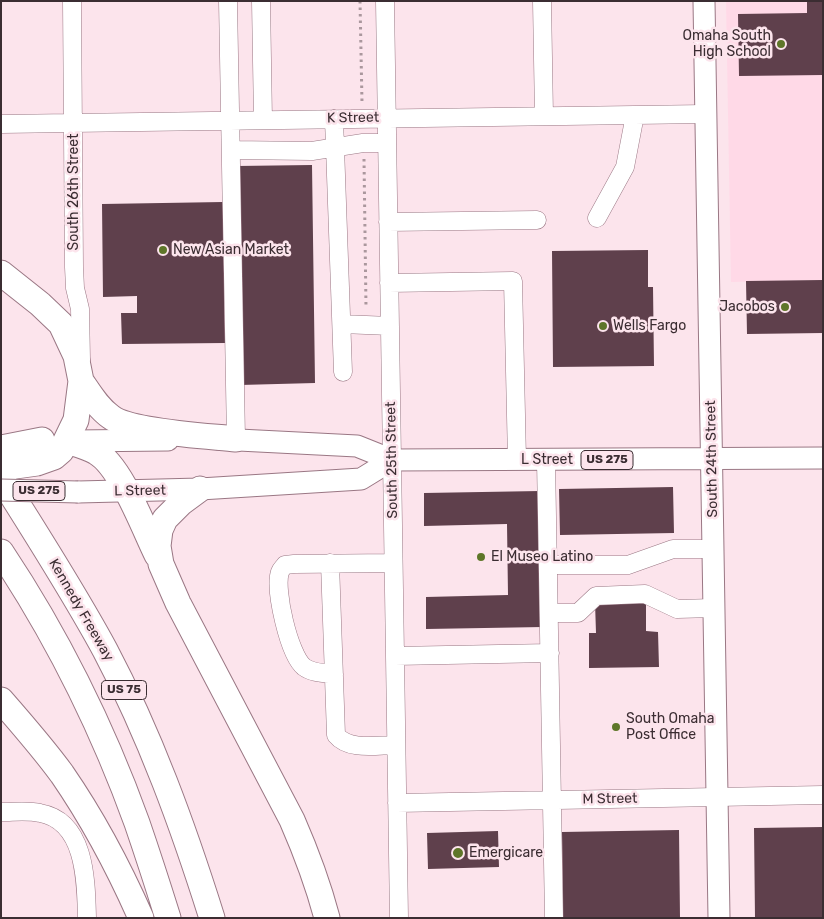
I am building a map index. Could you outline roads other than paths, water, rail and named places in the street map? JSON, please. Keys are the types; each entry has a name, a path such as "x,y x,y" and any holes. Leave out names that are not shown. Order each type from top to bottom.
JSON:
{"highway":[{"path":"1,273 40,304 61,324 76,356 81,381 76,420 54,446 37,464 1,468"},
{"path":"81,381 97,404 112,418 132,427 236,439"},
{"path":"1,448 54,446 96,451 106,459 118,474 178,602 292,820 308,857 327,918"},
{"name":"Kennedy Freeway","path":"1,478 77,600 125,693 170,795 212,918"},
{"path":"161,564 158,546 160,530 165,519 181,503 200,489"},
{"name":"US 75","path":"1,552 37,610 68,666 107,750 137,822 168,918"},
{"path":"1,700 62,774 93,823 124,878 142,918"}],"main road":[{"name":"South 24th Street","path":"704,1 719,918"},
{"name":"L Street","path":"1,439 54,446 236,439 357,446 392,460 823,458"},
{"name":"L Street","path":"1,490 126,492 361,480 392,460"}],"street":[{"name":"South 26th Street","path":"72,1 74,267 80,309 81,381"},
{"path":"228,1 236,439"},
{"path":"261,1 263,120"},
{"name":"South 25th Street","path":"385,1 399,918"},
{"path":"542,1 544,116"},
{"name":"K Street","path":"1,124 705,114"},
{"path":"597,218 624,167 635,115"},
{"path":"334,119 343,372"},
{"path":"231,150 312,151 364,143 387,143"},
{"path":"388,222 537,220"},
{"path":"389,283 512,281 517,460"},
{"path":"342,324 390,326"},
{"path":"546,460 554,918"},
{"path":"548,565 628,565 673,549 714,549"},
{"path":"334,674 315,672 304,667 296,658 283,623 280,572 285,565 294,564 393,563"},
{"path":"330,564 334,726 336,735 342,742 352,745 396,745"},
{"path":"549,613 578,613 596,596 645,594 677,609 714,608"},
{"path":"395,656 550,653"},
{"name":"M Street","path":"397,803 823,795"},
{"path":"1,812 41,813 62,823 76,842 83,861 87,895 87,918"}],"place":[{"name":"Omaha South High School","path":"781,44"},
{"name":"New Asian Market","path":"163,250"},
{"name":"Jacobos","path":"785,307"},
{"name":"Wells Fargo","path":"603,326"},
{"name":"El Museo Latino","path":"481,557"},
{"name":"South Omaha Post Office","path":"616,727"},
{"name":"Emergicare","path":"458,853"}]}
